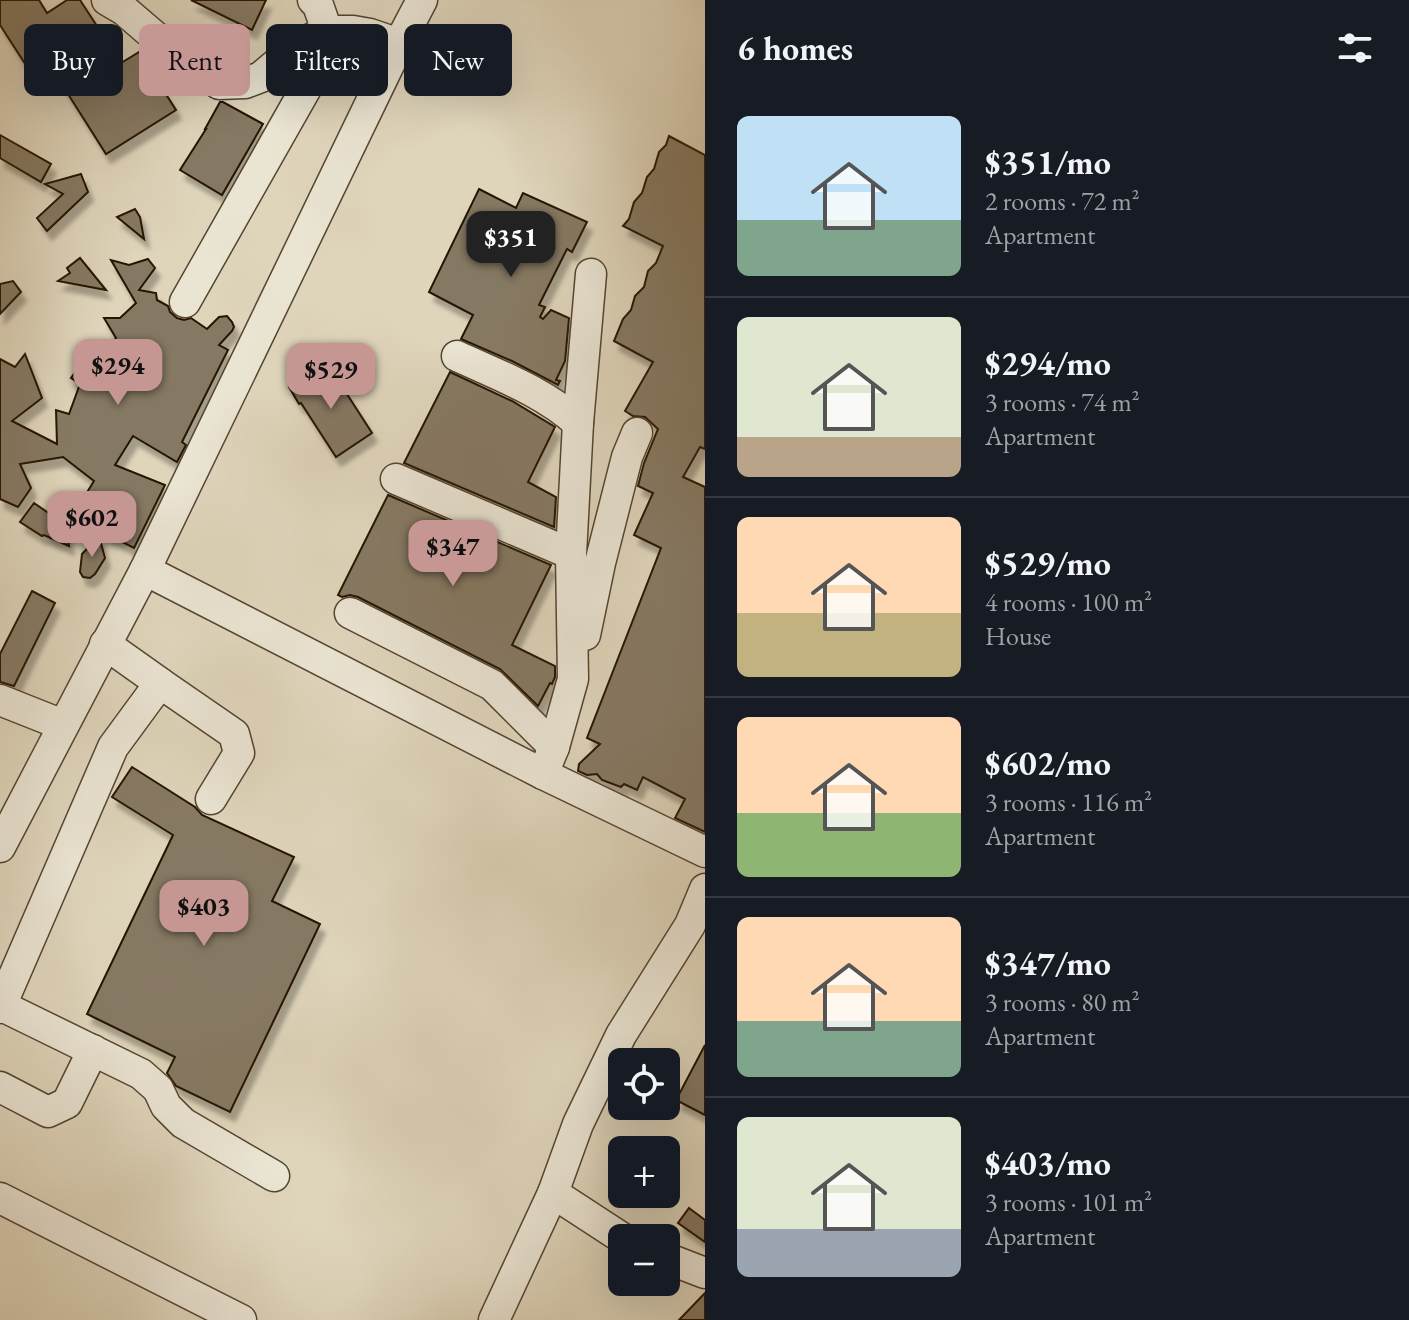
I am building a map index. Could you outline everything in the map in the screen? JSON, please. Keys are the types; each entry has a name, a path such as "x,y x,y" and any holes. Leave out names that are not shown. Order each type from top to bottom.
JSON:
{"street":[{"path":"107,0 219,84 245,83 266,73"},
{"path":"313,0 325,24"},
{"path":"0,847 145,570 422,0"},
{"path":"388,40 399,44"},
{"path":"185,302 302,96"},
{"path":"573,679 571,554 591,274"},
{"path":"457,356 536,393 578,423"},
{"path":"548,760 583,645 600,563 627,457 637,433"},
{"path":"396,479 571,554"},
{"path":"145,570 548,760 705,852"},
{"path":"350,613 492,685 548,760"},
{"path":"105,644 234,734 239,753 211,799"},
{"path":"160,683 113,747 0,1006 141,1074 158,1089 166,1106 183,1123 274,1176"},
{"path":"0,700 63,725"},
{"path":"494,1320 553,1193 578,1124 621,1035 690,925 705,889"},
{"path":"0,1087 48,1112 67,1103 93,1050"},
{"path":"553,1193 608,1229"},
{"path":"0,1198 241,1320"},
{"path":"680,1263 705,1273"}],"building":[{"path":"0,0 39,0 47,13 67,0 80,0 96,24 24,24 24,62 0,25"},
{"path":"191,0 266,0 252,30 250,24 240,24"},
{"path":"139,52 139,96 167,96 176,110 106,154 69,96 123,96 123,62"},
{"path":"220,102 263,124 222,195 180,170"},
{"path":"0,135 51,164 41,182 0,158"},
{"path":"669,136 705,155 705,449 700,447 683,477 705,487 705,832 675,818 685,799 643,777 637,790 602,780 597,774 587,775 578,771 579,764 600,744 587,738 661,548 634,535 653,493 638,486 658,429 645,417 633,416 625,411 653,362 614,341 663,246 623,226"},
{"path":"81,174 88,192 47,231 37,218 63,194 45,184"},
{"path":"479,189 516,208 523,193 587,222 572,252 567,249 539,305 545,307 540,317 543,319 551,310 569,318 565,361 556,380 560,381 558,385 461,339 473,315 429,292"},
{"path":"135,209 140,217 144,239 117,217"},
{"path":"80,258 106,290 58,281 70,273 67,268"},
{"path":"148,259 155,268 139,290 156,293 157,300 168,306 177,318 191,318 207,329 219,317 227,316 234,327 219,345 228,350 182,442 186,445 177,462 133,436 115,465 165,485 134,548 100,531 98,519 78,507 94,481 63,457 20,464 31,488 18,507 0,499 0,359 15,367 25,354 42,398 12,421 57,444 56,410 69,414 80,384 71,378 89,353 100,360 116,338 104,318 120,318 136,303 111,260 129,265"},
{"path":"13,281 21,292 0,314 0,284"},
{"path":"324,365 372,433 336,457 289,387"},
{"path":"450,372 512,401 555,427 528,482 556,497 554,527 404,463"},
{"path":"388,495 551,565 512,645 555,666 555,677 538,706 500,669 358,597 338,595"},
{"path":"34,503 66,525 69,546 42,536 20,522"},
{"path":"99,536 105,558 95,574 90,578 83,577 80,572 82,554"},
{"path":"32,591 55,603 14,686 0,682 0,654"},
{"path":"132,767 195,807 202,815 294,857 272,901 320,924 230,1112 176,1086 167,1073 175,1057 87,1014 173,835 112,797"},
{"path":"705,1045 705,1115 680,1102 680,1092"},
{"path":"689,1208 705,1220 705,1242 680,1224"},
{"path":"705,1293 705,1320 679,1320"}]}
